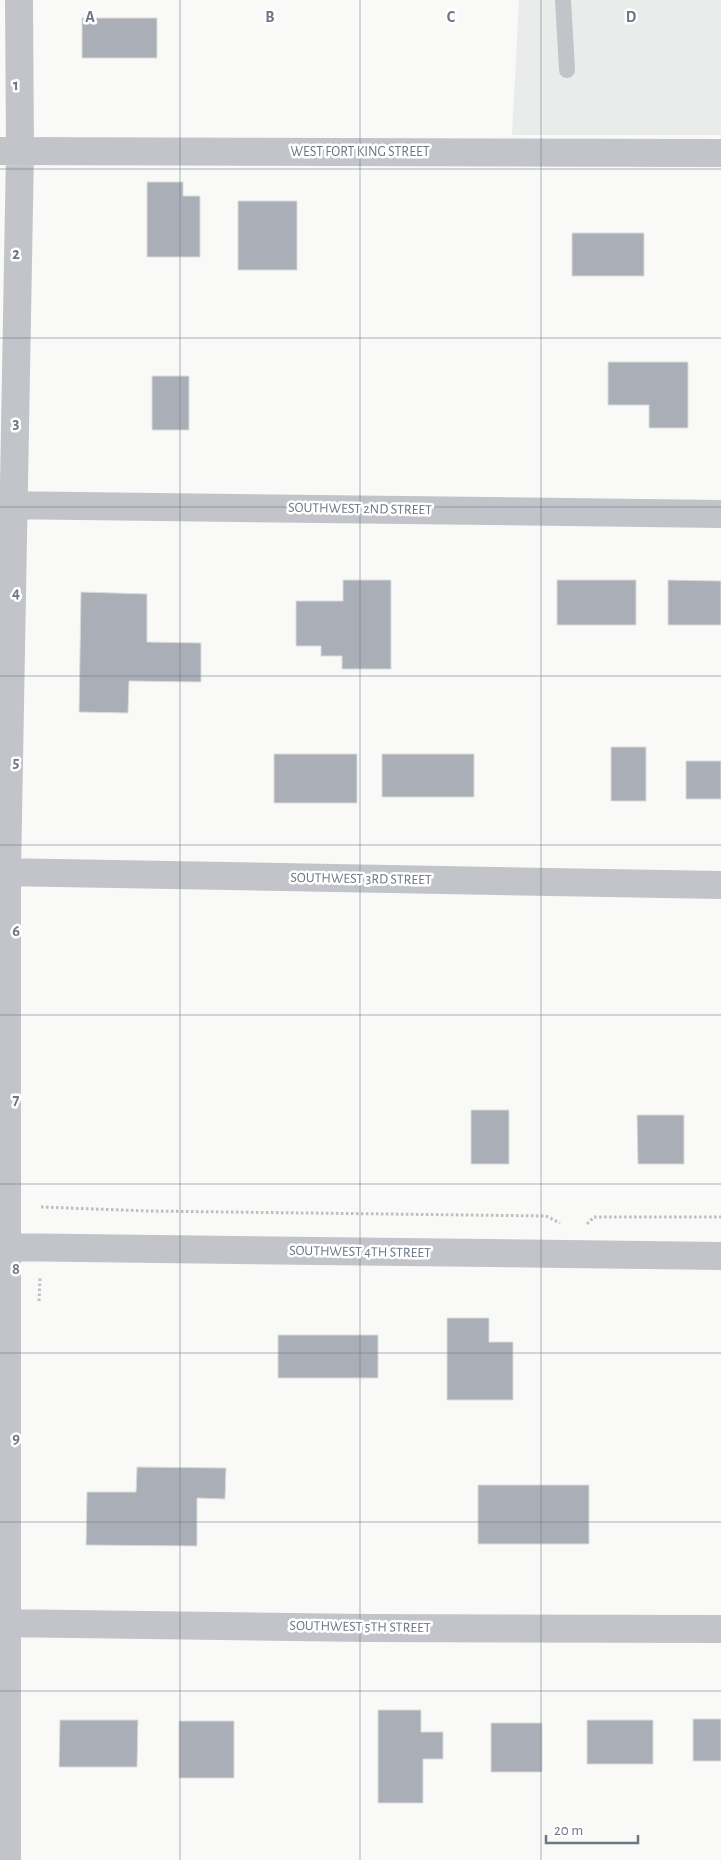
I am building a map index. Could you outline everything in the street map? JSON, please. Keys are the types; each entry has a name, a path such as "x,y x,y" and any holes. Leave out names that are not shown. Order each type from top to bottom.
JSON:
{"street":[{"path":"7,1860 4,1623 3,872 10,151 19,0"},
{"name":"WEST FORT KING STREET","path":"10,151 721,153"},
{"name":"SOUTHWEST 2ND STREET","path":"7,505 721,514"},
{"name":"SOUTHWEST 3RD STREET","path":"3,872 721,885"},
{"name":"SOUTHWEST 4TH STREET","path":"3,1247 721,1256"},
{"name":"SOUTHWEST 5TH STREET","path":"4,1623 367,1628 721,1629"}],"lane":[{"path":"563,0 567,70"}],"path":[{"path":"41,1207 148,1211 546,1216 567,1226"},
{"path":"583,1227 594,1217 721,1217"}],"shaded area":[{"path":"519,0 721,0 721,135 512,135"}],"building":[{"path":"82,18 157,18 157,58 82,58"},
{"path":"147,182 183,182 183,196 200,196 200,257 147,257"},
{"path":"238,201 297,201 297,270 238,270"},
{"path":"572,233 644,233 644,276 572,276"},
{"path":"608,362 688,362 688,428 649,428 649,405 608,405"},
{"path":"152,376 189,376 189,430 152,430"},
{"path":"343,580 391,580 391,669 342,669 342,656 321,656 321,646 296,646 296,601 343,601"},
{"path":"557,580 636,580 636,625 557,625"},
{"path":"668,580 721,581 721,625 668,625"},
{"path":"81,592 147,594 147,642 201,643 201,682 129,681 128,713 79,712"},
{"path":"611,747 646,747 646,801 611,801"},
{"path":"274,754 357,754 357,803 274,803"},
{"path":"382,754 474,754 474,797 382,797"},
{"path":"686,761 721,761 721,799 686,799"},
{"path":"471,1110 509,1110 509,1164 471,1164"},
{"path":"637,1115 684,1115 684,1164 638,1164"},
{"path":"447,1318 489,1318 489,1342 513,1342 513,1400 447,1400"},
{"path":"278,1335 378,1335 378,1378 278,1378"},
{"path":"137,1467 226,1468 225,1499 197,1498 197,1546 86,1545 87,1492 136,1492"},
{"path":"478,1485 589,1485 589,1544 478,1544"},
{"path":"378,1710 421,1710 421,1732 443,1732 443,1759 423,1759 423,1803 378,1803"},
{"path":"693,1719 721,1719 721,1761 693,1761"},
{"path":"60,1720 138,1720 137,1767 59,1767"},
{"path":"587,1720 653,1720 653,1764 587,1764"},
{"path":"179,1721 234,1721 234,1778 179,1778"},
{"path":"491,1723 542,1723 542,1772 491,1772"}]}
